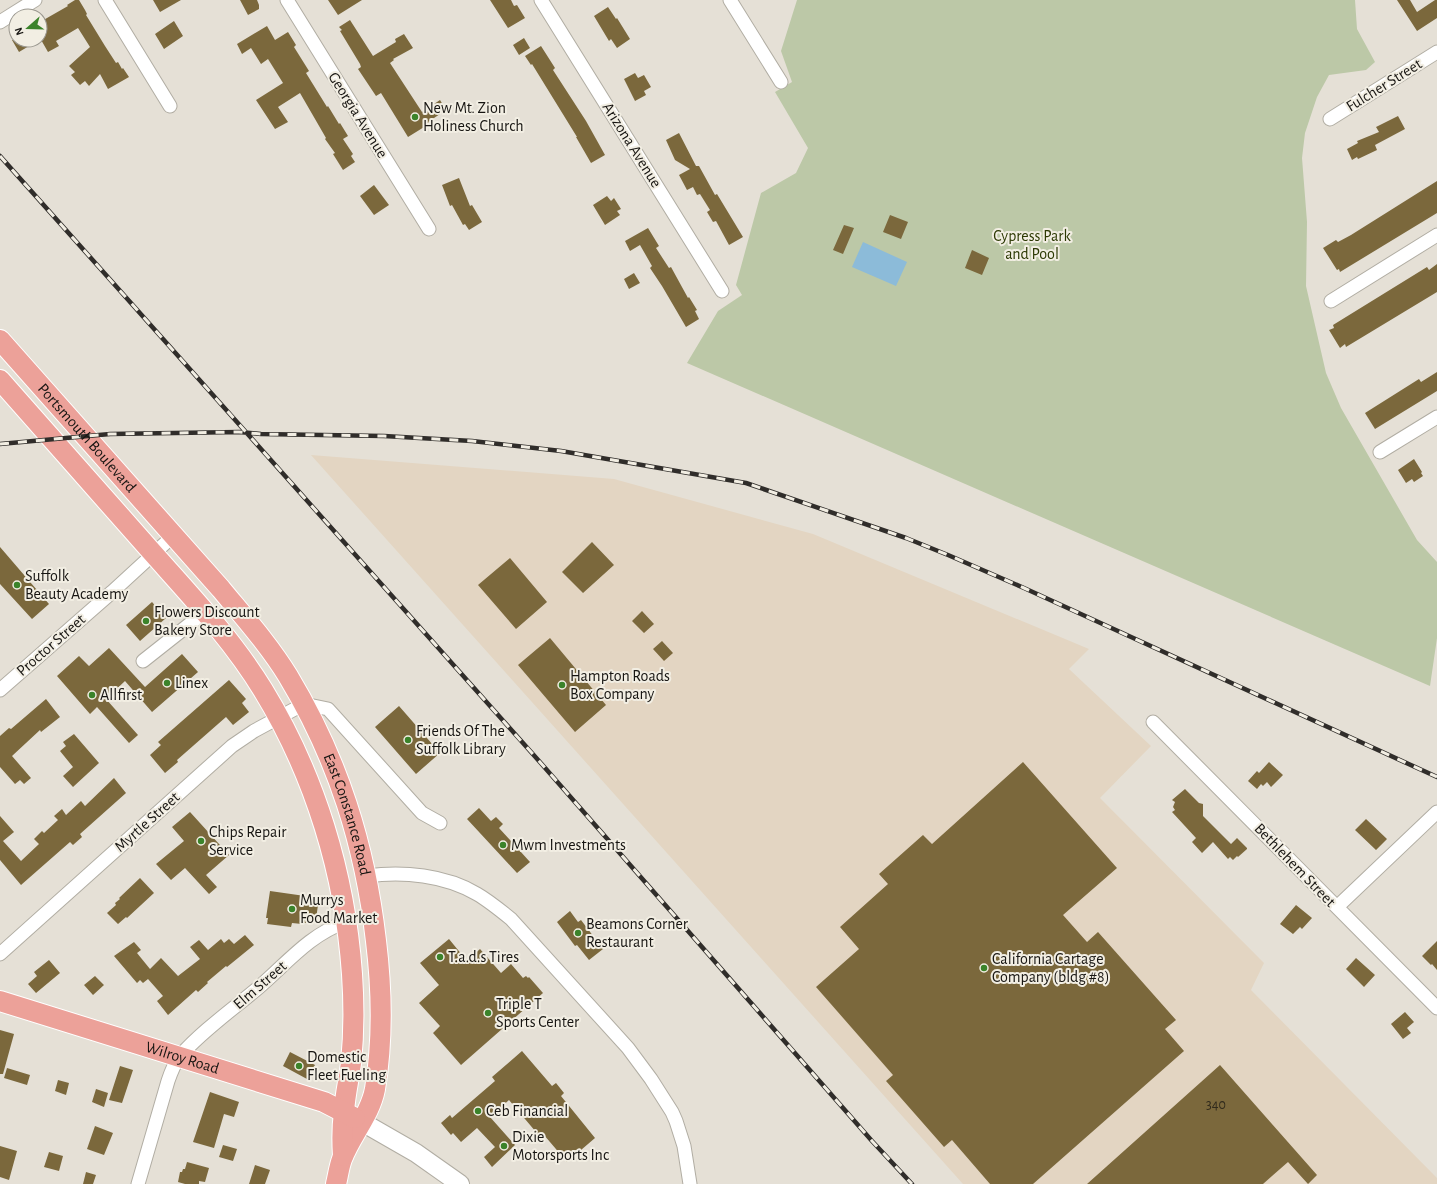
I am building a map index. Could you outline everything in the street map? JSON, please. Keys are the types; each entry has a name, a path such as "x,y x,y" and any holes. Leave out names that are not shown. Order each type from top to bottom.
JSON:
{"main road":[{"name":"Portsmouth Boulevard","path":"0,340 173,536"},
{"name":"Portsmouth Boulevard","path":"0,380 154,553"},
{"name":"East Constance Road","path":"173,536 254,629 287,675 304,704 334,768 348,806 367,876 372,907 379,961 381,1024 379,1059 371,1104 342,1158"},
{"name":"East Constance Road","path":"154,553 238,652 263,689 297,753 327,833 346,922 352,975 353,1017 351,1063 344,1112 342,1158 336,1184"},
{"name":"Wilroy Road","path":"0,1001 324,1102 362,1122"},
{"path":"362,1122 416,1154 460,1184"}],"street":[{"path":"0,22 34,0"},
{"path":"105,0 170,106"},
{"name":"Georgia Avenue","path":"287,0 429,229"},
{"name":"Arizona Avenue","path":"541,0 722,291"},
{"path":"730,0 781,82"},
{"name":"Fulcher Street","path":"1330,119 1437,52"},
{"path":"1330,301 1437,235"},
{"path":"1380,452 1437,416"},
{"name":"Proctor Street","path":"0,690 112,592 173,536"},
{"path":"143,661 205,612"},
{"path":"304,704 328,709 422,813 440,823"},
{"name":"Myrtle Street","path":"0,954 232,746 254,731 304,704"},
{"name":"Bethlehem Street","path":"1153,722 1437,1008"},
{"path":"1336,907 1437,812"},
{"path":"367,876 393,874 423,876 442,880 476,893 495,905 512,919 628,1048 651,1079 676,1121 684,1146 690,1184"},
{"name":"Elm Street","path":"138,1184 172,1068 180,1057 206,1032 264,983 311,940 321,933 346,922"}],"shaded area":[{"path":"311,455 614,479 813,534 1089,649 1069,669 1151,746 1100,798 1264,963 1251,990 1437,1178 1437,1184 963,1184"}],"green space":[{"name":"Cypress Park and Pool","path":"797,0 1355,0 1357,29 1375,62 1366,70 1329,75 1317,97 1305,133 1302,158 1307,222 1306,286 1326,373 1341,408 1417,540 1437,562 1437,638 1430,686 687,363 718,311 742,295 736,285 761,193 796,173 808,148 775,92 792,82 781,51"}],"water":[{"path":"863,242 907,262 896,286 852,267"}],"building":[{"path":"75,0 79,0 87,14 86,15 116,63 118,62 129,77 108,89 100,74 89,86 85,81 80,85 71,75 75,72 69,66 90,47 78,28 56,41 59,46 48,52 46,48 48,48 48,17 68,6 67,5"},
{"path":"153,0 181,0 160,12"},
{"path":"240,0 257,0 259,9 248,15"},
{"path":"328,0 362,0 338,15"},
{"path":"490,0 511,0 514,6 517,5 525,18 508,28"},
{"path":"1397,0 1410,0 1417,12 1437,0 1437,18 1417,31"},
{"path":"608,7 630,39 617,48 611,39 609,41 594,16"},
{"path":"350,20 373,56 396,42 395,39 404,34 413,48 393,59 394,60 390,63 422,112 440,100 446,110 428,122 429,124 408,137 381,93 376,96 358,69 361,67 360,64 339,27"},
{"path":"174,21 183,36 164,49 155,34"},
{"path":"267,26 275,40 288,32 296,45 294,47 309,71 306,73 327,107 328,106 348,136 343,139 353,154 351,156 355,162 343,170 333,154 335,153 325,139 326,138 300,93 278,107 288,122 275,129 256,100 283,83 268,59 261,64 251,48 242,54 237,44"},
{"path":"524,38 530,48 519,55 513,45"},
{"path":"541,46 555,68 553,70 586,121 605,155 591,163 577,137 532,64 531,65 525,56"},
{"path":"17,48 26,48 19,52"},
{"path":"635,73 638,78 644,75 651,87 644,91 646,95 635,101 624,79"},
{"path":"1398,116 1405,129 1375,145 1377,150 1358,159 1357,157 1352,160 1347,149 1358,143 1357,141 1379,132 1376,127"},
{"path":"679,133 696,166 699,166 715,195 717,194 743,237 729,245 716,221 713,222 707,212 710,210 700,194 697,195 693,187 687,190 679,175 690,169 675,160 666,140"},
{"path":"459,178 470,206 472,205 482,222 469,230 465,224 463,225 452,205 450,206 442,185"},
{"path":"1437,181 1437,213 1340,272 1339,269 1337,270 1323,248 1336,240 1338,242 1351,235"},
{"path":"374,185 389,205 374,215 360,196"},
{"path":"607,196 611,201 614,198 621,209 617,211 620,215 605,225 593,205"},
{"path":"890,215 908,222 901,239 883,232"},
{"path":"844,225 854,228 843,254 833,250"},
{"path":"648,228 659,246 656,248 669,268 671,267 688,298 689,297 697,310 695,311 699,319 686,327 650,268 652,266 640,245 630,251 625,241"},
{"path":"972,250 989,258 982,275 965,268"},
{"path":"1437,264 1437,292 1346,347 1345,344 1340,348 1329,330 1334,328 1333,325 1427,267 1429,270"},
{"path":"634,273 640,283 629,289 624,279"},
{"path":"1437,372 1437,391 1375,429 1365,413 1419,379 1421,382"},
{"path":"1414,459 1423,476 1414,482 1412,479 1406,483 1398,470"},
{"path":"592,542 614,565 583,593 562,572"},
{"name":"Suffolk Beauty Academy","path":"0,547 49,604 32,619 0,584"},
{"path":"510,558 547,602 516,629 478,585"},
{"name":"Flowers Discount Bakery Store","path":"152,602 166,618 140,641 126,625"},
{"path":"642,611 654,624 644,633 632,621"},
{"name":"Hampton Roads Box Company","path":"550,638 606,705 575,732 518,665"},
{"path":"662,641 673,653 664,661 653,649"},
{"path":"109,648 145,687 182,654 198,672 152,712 125,681 106,699 138,735 129,743 97,707 90,714 57,676 79,656 89,666"},
{"path":"229,680 246,699 242,703 249,712 233,725 226,717 177,760 178,762 165,773 150,755 161,745 158,742"},
{"path":"46,699 60,717 41,732 40,730 12,756 31,778 24,784 20,780 15,784 0,767 0,736 9,728 11,729"},
{"name":"Friends Of The Suffolk Library","path":"399,706 440,753 416,774 375,727"},
{"path":"74,734 99,763 73,787 63,776 73,767 60,751 66,746 63,742"},
{"name":"California Cartage Company (bldg #8)","path":"1023,762 1117,868 1063,915 1087,942 1098,932 1176,1020 1165,1029 1184,1051 1033,1184 990,1184 952,1140 944,1147 886,1081 893,1075 816,987 859,949 840,927 888,884 879,874 923,835 932,844"},
{"path":"1269,762 1283,775 1271,787 1267,782 1263,786 1261,784 1257,789 1248,781 1257,771 1259,773"},
{"path":"114,778 126,793 80,834 82,837 73,845 70,842 21,885 0,860 0,816 14,832 3,841 21,861 39,844 34,839 42,831 44,833 58,820 54,816 62,809 66,815 81,801 85,806"},
{"path":"1185,789 1199,803 1203,804 1203,816 1231,844 1237,838 1247,849 1233,860 1230,857 1228,859 1213,842 1202,853 1192,842 1196,838 1172,812 1175,810 1173,807 1175,802 1172,800"},
{"name":"Mwm Investments","path":"479,808 491,821 496,817 503,824 499,828 530,862 517,873 467,819"},
{"path":"190,812 229,855 206,875 217,887 209,894 185,868 171,880 156,864 184,841 172,827"},
{"path":"1366,819 1387,839 1376,850 1355,830"},
{"path":"140,878 154,893 127,918 126,917 118,924 107,913 116,905 115,903 120,899 119,898"},
{"name":"Murrys Food Market","path":"270,891 319,898 316,919 308,918 307,923 302,924 292,923 291,927 267,924 268,918 266,918"},
{"path":"1296,905 1312,918 1302,929 1300,927 1293,934 1280,924"},
{"name":"Beamons Corner Restaurant","path":"570,911 578,922 581,920 603,949 589,960 577,945 575,946 557,922"},
{"path":"245,935 254,945 227,967 226,966 207,982 208,983 198,992 196,990 168,1015 157,1001 163,996 148,979 143,983 140,980 137,983 114,956 134,942 141,950 137,953 150,969 161,958 178,976 200,959 190,947 199,940 208,950 221,939 224,943 229,939 234,944"},
{"path":"449,939 467,961 480,949 501,973 511,964 523,978 526,976 528,978 529,977 543,993 461,1065 433,1033 440,1026 419,1003 439,985 420,963"},
{"path":"1437,941 1437,970 1422,956"},
{"path":"1356,958 1375,975 1364,987 1346,969"},
{"path":"49,960 60,973 36,993 28,984 37,976 34,972"},
{"path":"95,976 104,985 93,995 84,985"},
{"path":"1405,1012 1414,1022 1407,1028 1411,1033 1403,1039 1391,1024"},
{"path":"0,1030 14,1034 3,1074 0,1074"},
{"path":"522,1051 552,1086 556,1083 564,1093 561,1096 595,1138 567,1162 544,1135 541,1138 509,1100 490,1117 515,1145 492,1167 484,1157 495,1147 477,1128 461,1142 453,1133 451,1135 441,1123 450,1115 452,1118 495,1081 492,1077"},
{"name":"Domestic Fleet Fueling","path":"290,1052 315,1065 307,1079 283,1066"},
{"path":"1220,1065 1317,1175 1308,1184 1288,1162 1263,1184 1087,1184"},
{"path":"120,1066 133,1070 122,1103 109,1100"},
{"path":"7,1068 30,1075 27,1085 4,1078"},
{"path":"58,1080 69,1083 66,1095 55,1091"},
{"path":"96,1089 108,1093 104,1107 92,1102"},
{"path":"210,1092 239,1102 234,1117 224,1114 214,1148 193,1142"},
{"path":"95,1126 113,1133 104,1155 87,1149"},
{"path":"223,1145 237,1149 233,1161 219,1157"},
{"path":"0,1146 17,1151 9,1180 0,1177"},
{"path":"49,1152 63,1156 59,1171 44,1167"},
{"path":"187,1162 209,1168 205,1182 199,1181 199,1184 185,1184 178,1182 180,1172 185,1169"},
{"path":"255,1165 270,1170 265,1184 249,1184"},
{"path":"86,1172 96,1175 93,1184 83,1184"}],"railway":[{"path":"0,156 539,761 872,1141 912,1184"},
{"path":"0,444 110,434 239,432 261,434 384,436 472,441 561,451 746,483 906,538 948,555 1024,588 1437,777"}],"place":[{"name":"New Mt. Zion Holiness Church","path":"415,117"},
{"name":"Suffolk Beauty Academy","path":"17,585"},
{"name":"Flowers Discount Bakery Store","path":"146,621"},
{"name":"Linex","path":"167,683"},
{"name":"Hampton Roads Box Company","path":"562,685"},
{"name":"Allfirst","path":"92,695"},
{"name":"Friends Of The Suffolk Library","path":"408,740"},
{"name":"Chips Repair Service","path":"201,841"},
{"name":"Mwm Investments","path":"503,845"},
{"name":"Murrys Food Market","path":"292,909"},
{"name":"Beamons Corner Restaurant","path":"578,933"},
{"name":"T.a.d.s Tires","path":"440,957"},
{"name":"California Cartage Company (bldg #8)","path":"984,968"},
{"name":"Triple T Sports Center","path":"488,1013"},
{"name":"Domestic Fleet Fueling","path":"299,1066"},
{"name":"Ceb Financial","path":"478,1111"},
{"name":"Dixie Motorsports Inc","path":"504,1146"}]}
